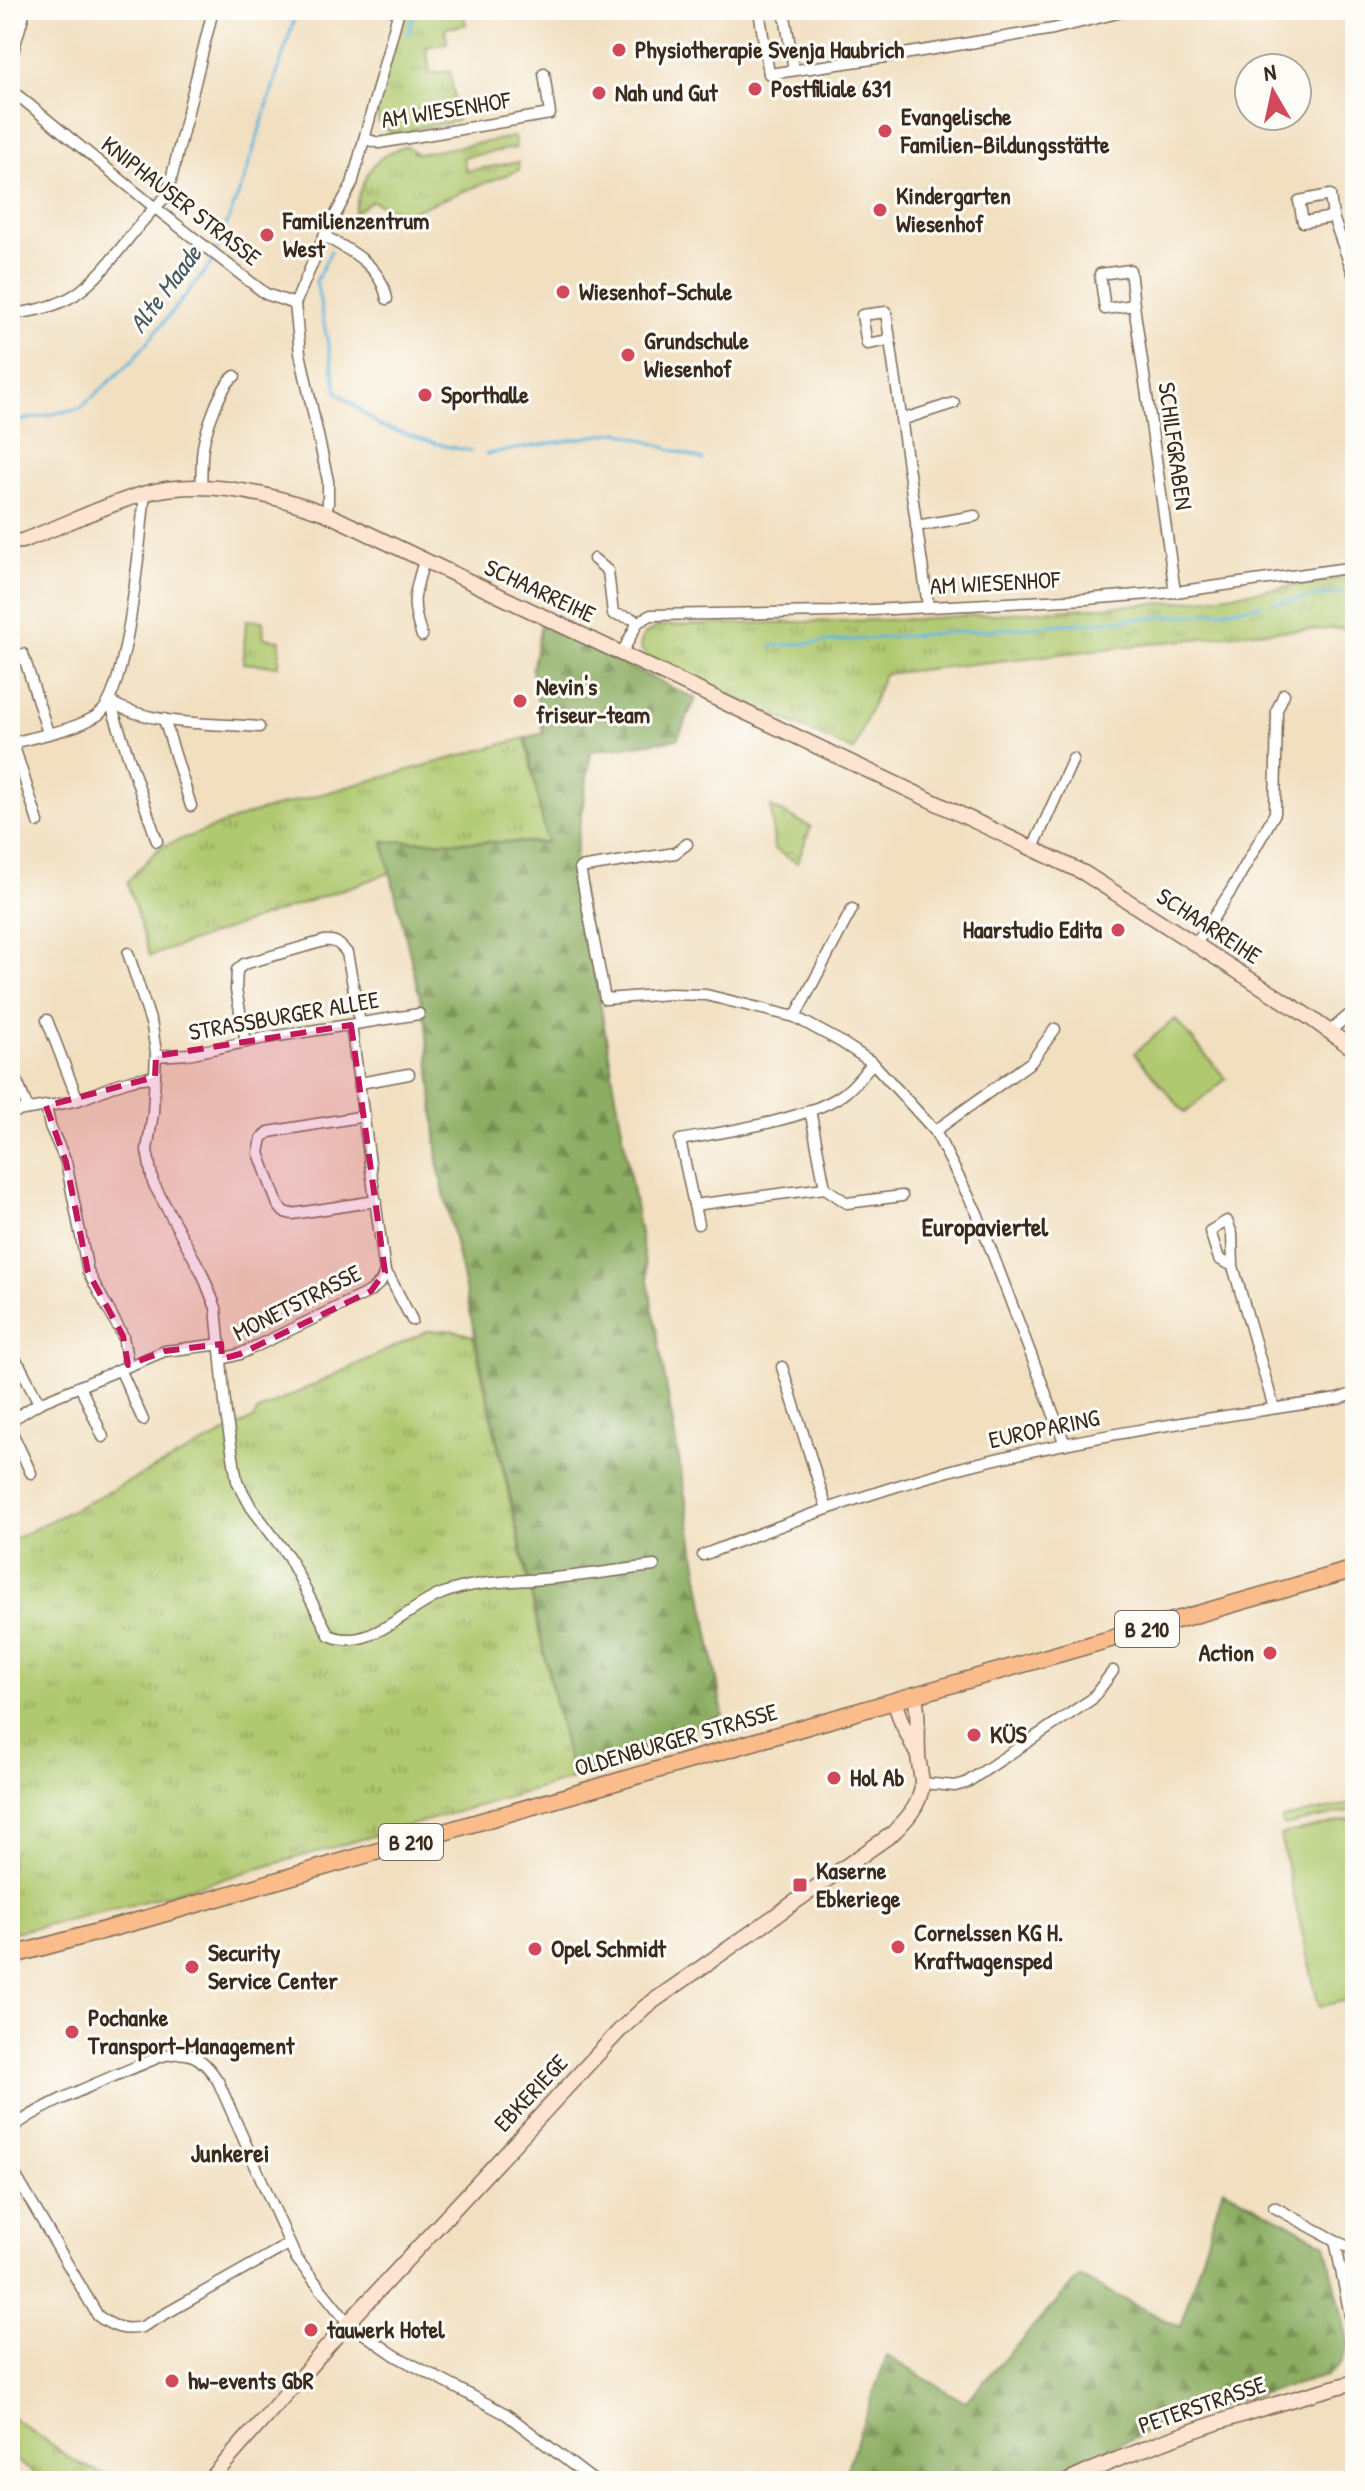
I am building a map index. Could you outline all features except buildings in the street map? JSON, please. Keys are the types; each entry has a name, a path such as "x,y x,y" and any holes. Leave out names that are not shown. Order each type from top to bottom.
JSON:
{"main road":[{"name":"SCHAARREIHE","path":"10,542 22,541 145,493 201,486 274,498 325,513 1090,876 1355,1050"},
{"name":"OLDENBURGER STRASSE","path":"10,1956 1355,1569"},
{"path":"915,1695 922,1783"},
{"path":"894,1701 918,1755"},
{"name":"EBKERIEGE","path":"209,2481 348,2323 628,2022 892,1834 917,1804 922,1783"},
{"name":"PETERSTRASSE","path":"1068,2481 1117,2458 1231,2417 1355,2382"}],"street":[{"path":"10,62 25,10"},
{"path":"10,314 42,309 75,295 167,196 213,10"},
{"path":"365,139 399,10"},
{"path":"759,10 769,74 1042,31 1130,10"},
{"path":"784,10 794,70"},
{"name":"AM WIESENHOF","path":"325,513 328,481 300,353 295,304 324,236 352,184 365,139 379,143 550,114 544,73"},
{"name":"KNIPHAUSER STRASSE","path":"10,89 266,294 295,304"},
{"path":"1333,217 1355,279"},
{"path":"324,236 353,251 384,282 387,299"},
{"name":"SCHILFGRABEN","path":"1134,305 1105,309 1100,274 1130,270 1175,592"},
{"path":"890,340 928,606"},
{"path":"201,486 203,447 208,425 228,380 235,376"},
{"path":"901,420 954,403"},
{"path":"38,822 11,743 74,727 98,715 110,702 123,662 145,493"},
{"path":"916,526 975,516"},
{"path":"594,559 608,571 613,614 638,622 622,653"},
{"path":"422,636 413,598 424,561"},
{"name":"AM WIESENHOF","path":"638,622 651,615 833,612 1086,599 1175,592 1355,567"},
{"path":"23,654 48,733"},
{"path":"1196,944 1232,889 1275,813 1277,710 1284,694"},
{"path":"110,702 129,712 164,719 259,727"},
{"path":"110,702 157,841"},
{"path":"164,719 191,806"},
{"path":"1033,848 1073,759"},
{"path":"687,844 675,853 580,868 605,999 669,994 706,995 795,1017 873,1063 935,1131 977,1213 1065,1444"},
{"path":"795,1017 852,909"},
{"name":"MONETSTRASSE","path":"222,1359 240,1354 371,1291 381,1282 384,1274 385,1257 360,1083 347,953 341,944 324,941 244,964 237,970 236,990 246,1042"},
{"path":"128,953 152,1026 156,1056 153,1113 147,1150 153,1183 202,1273 216,1308 231,1458 237,1481 251,1507 288,1556 329,1635 341,1640 378,1631 437,1596 462,1587 654,1566"},
{"path":"1330,1031 1355,1010"},
{"name":"STRASSBURGER ALLEE","path":"156,1056 188,1054 419,1014"},
{"path":"47,1020 78,1100"},
{"path":"935,1131 1031,1062 1055,1029"},
{"path":"698,1224 680,1140 750,1127 810,1110 846,1092 873,1063"},
{"path":"10,1064 28,1109"},
{"path":"360,1083 409,1074"},
{"path":"10,1113 78,1100 137,1077 155,1077"},
{"path":"46,1106 50,1126 66,1162 88,1272 123,1336 124,1367 143,1420"},
{"path":"810,1110 825,1188"},
{"path":"365,1116 269,1132 262,1138 259,1153 278,1205 284,1212 292,1214 376,1201"},
{"path":"694,1205 825,1188 847,1203 902,1196"},
{"path":"1233,1266 1274,1408"},
{"name":"MONETSTRASSE","path":"384,1274 390,1278 412,1320"},
{"path":"10,1421 39,1403 165,1351 221,1344"},
{"path":"10,1354 20,1366 39,1403"},
{"path":"782,1367 827,1509"},
{"path":"80,1386 103,1437"},
{"name":"EUROPARING","path":"1338,1399 1355,1393"},
{"name":"EUROPARING","path":"703,1555 884,1489 958,1469 1065,1444 1274,1408 1338,1399 1355,1400"},
{"path":"10,1428 31,1473"},
{"path":"922,1783 955,1786 966,1783 1092,1699 1113,1671"},
{"path":"10,2132 21,2119 159,2057 173,2053 194,2055 209,2067 218,2081 289,2244 306,2272 348,2323 396,2356 506,2414 594,2481"},
{"path":"10,2166 98,2316 117,2328 130,2330 142,2327 289,2244"},
{"path":"1274,2207 1355,2251"},
{"path":"1335,2240 1355,2341"},
{"path":"1345,2295 1355,2287"}],"highlighted area":[{"path":"351,1025 385,1272 371,1291 240,1354 222,1359 221,1344 165,1351 128,1365 123,1336 88,1272 66,1162 46,1106 155,1077 156,1056"}],"green space":[{"path":"399,10 463,10 466,25 445,28 447,43 426,47 430,74 450,71 457,121 394,135 379,123 375,99"},
{"path":"514,137 516,148 463,157 466,171 518,162 519,170 402,215 372,201 354,213 370,170 394,150 407,146 417,154"},
{"path":"1355,577 1355,628 1255,632 884,674 854,751 648,658 640,647 643,636 657,626 916,619 1179,602"},
{"path":"246,620 263,621 264,638 280,640 279,666 243,663"},
{"path":"541,625 696,699 677,739 591,751 575,857 723,1715 572,1779 439,1170 426,1023 383,841 547,843 526,738 543,733 532,670"},
{"path":"525,738 547,842 384,841 390,873 150,956 127,882 160,847 253,813"},
{"path":"771,807 811,827 797,863 774,849"},
{"path":"1175,1019 1226,1079 1185,1113 1134,1053"},
{"path":"451,1330 473,1336 572,1779 131,1905 10,1933 10,1541 253,1419 258,1411 427,1331"},
{"path":"1355,1803 1355,1810 1283,1826 1282,1819"},
{"path":"1355,1818 1355,1998 1319,2007 1280,1835"},
{"path":"1223,2188 1326,2244 1349,2345 1341,2364 1326,2376 1167,2421 1045,2481 843,2479 887,2356 965,2402 1079,2277 1180,2327"},
{"path":"10,2416 76,2462 119,2481 47,2481 10,2457"}],"waterway":[{"name":"Alte Maade","path":"10,423 81,408 133,360 211,264 244,180 297,10"},
{"path":"408,35 415,10"},
{"path":"331,251 316,281 337,392 380,426 471,451"},
{"path":"486,454 619,432 703,460"},
{"path":"1273,603 1355,591"},
{"path":"771,646 1201,614 1261,605"}],"place":[{"name":"Physiotherapie Svenja Haubrich","path":"619,50"},
{"name":"Postfiliale 631","path":"755,89"},
{"name":"Nah und Gut","path":"599,93"},
{"name":"Evangelische Familien-Bildungsstätte","path":"885,131"},
{"name":"Kindergarten Wiesenhof","path":"880,210"},
{"name":"Familienzentrum West","path":"267,235"},
{"name":"Wiesenhof-Schule","path":"563,292"},
{"name":"Grundschule Wiesenhof","path":"628,355"},
{"name":"Sporthalle","path":"425,395"},
{"name":"Nevin's friseur-team","path":"520,701"},
{"name":"Haarstudio Edita","path":"1118,930"},
{"name":"Action","path":"1270,1653"},
{"name":"KÜS","path":"974,1735"},
{"name":"Hol Ab","path":"834,1778"},
{"name":"Kaserne Ebkeriege","path":"800,1885"},
{"name":"Cornelssen KG H. Kraftwagensped","path":"898,1947"},
{"name":"Opel Schmidt","path":"535,1949"},
{"name":"Security Service Center","path":"192,1967"},
{"name":"Pochanke Transport-Management","path":"72,2032"},
{"name":"tauwerk Hotel","path":"311,2330"},
{"name":"hw-events GbR","path":"172,2381"}],"district":[{"name":"Europaviertel","path":"985,1227"},
{"name":"Junkerei","path":"230,2153"}]}
